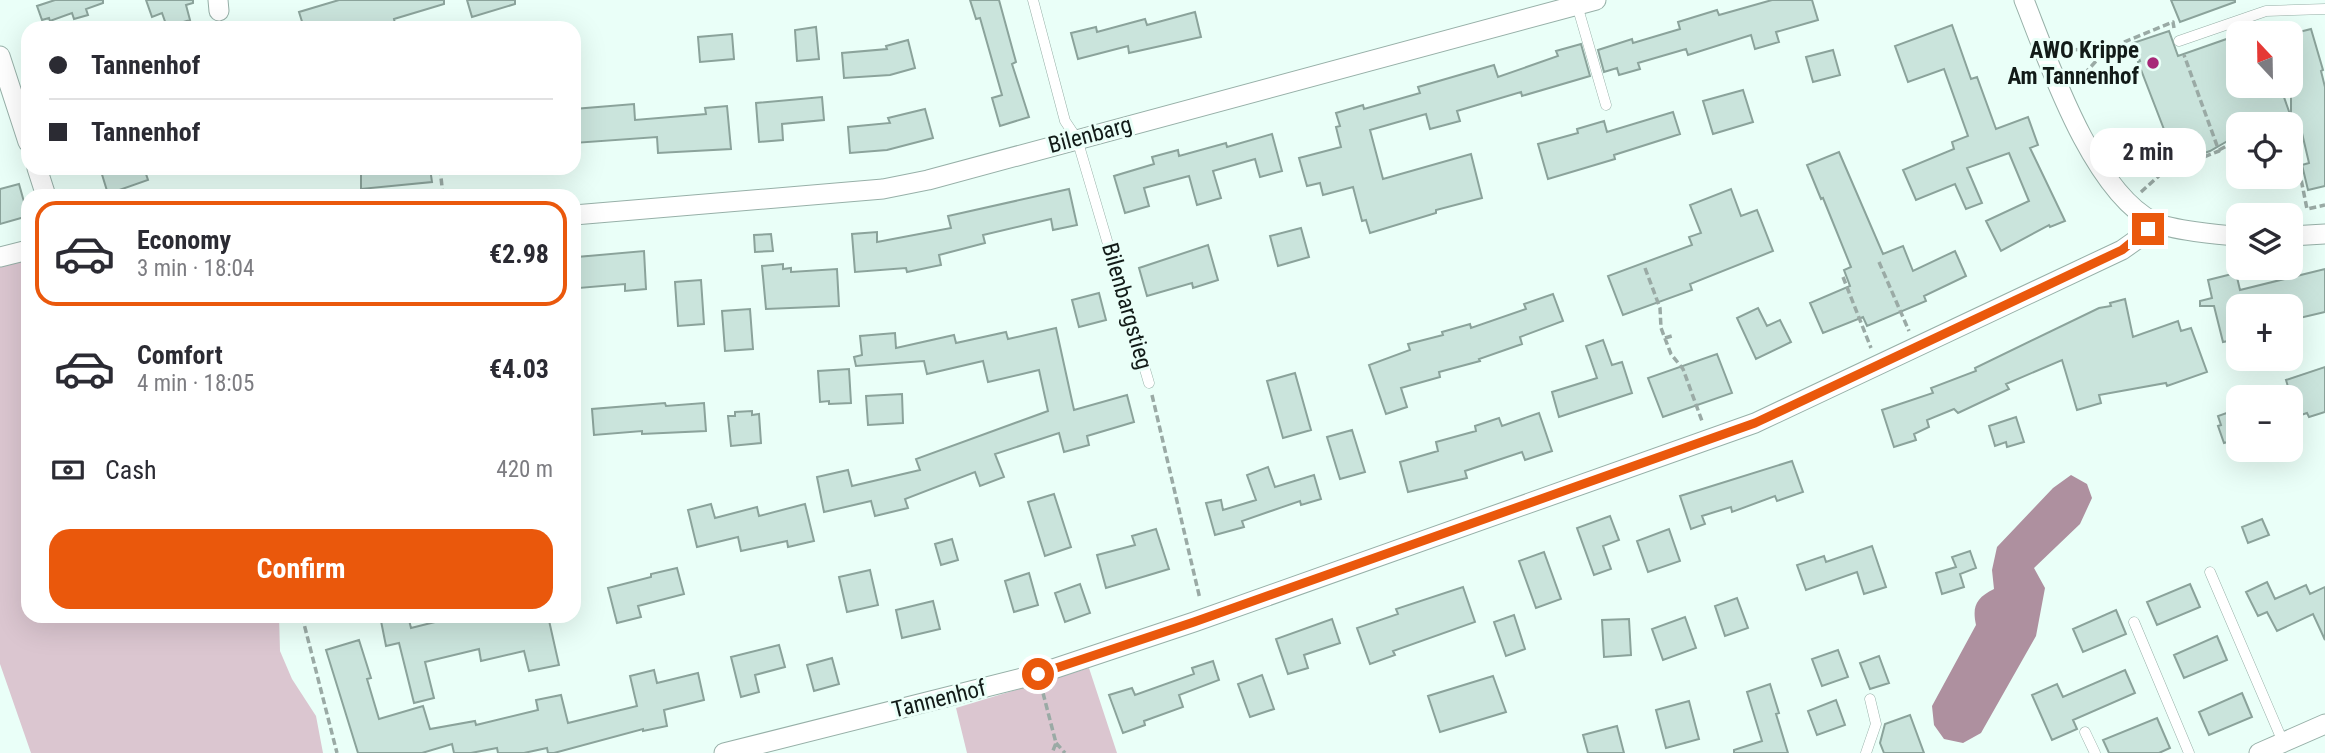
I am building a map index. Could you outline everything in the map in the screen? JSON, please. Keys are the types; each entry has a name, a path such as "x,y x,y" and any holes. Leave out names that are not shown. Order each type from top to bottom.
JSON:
{"street":[{"path":"2024,0 2064,97 2102,173 2128,203 2153,221 2165,226 2226,234"},
{"name":"Bilenbarg","path":"581,214 883,189 928,180 1587,3"},
{"path":"0,55 21,120"},
{"name":"Tannenhof","path":"724,753 1038,674 1766,419 2122,250 2139,238 2153,221"},
{"path":"2303,235 2325,234"},
{"path":"0,257 21,252"},
{"path":"2259,753 2325,724"}],"lane":[{"name":"Bilenbargstieg","path":"1033,0 1065,121 1077,139 1149,383"},
{"path":"1587,3 1606,106"},
{"path":"2179,41 2266,11 2325,9"},
{"path":"2210,572 2284,742"},
{"path":"2134,622 2189,753"},
{"path":"1866,753 1876,724 1870,699"},
{"path":"2085,732 2095,753"}],"path":[{"path":"2044,50 2107,49 2173,22 2218,150"},
{"path":"2064,97 2107,49"},
{"path":"2128,203 2161,174 2226,146"},
{"path":"2303,189 2307,209 2325,205"},
{"path":"1879,262 1916,349"},
{"path":"1645,268 1660,308 1661,328 1671,354 1683,369 1709,440"},
{"path":"1843,277 1878,366"},
{"path":"1665,338 1675,335"},
{"name":"Bilenbargstieg","path":"1149,383 1206,617"},
{"path":"304,623 337,753"},
{"path":"1038,674 1056,743 1065,753"},
{"path":"1052,753 1056,743"}],"shaded area":[{"path":"21,258 21,623 279,623 280,651 292,679 316,716 323,753 31,753 0,664 0,264"},
{"path":"2071,475 2087,484 2092,498 2080,524 2034,568 2045,588 2036,636 1981,733 1963,743 1944,739 1934,725 1932,706 1976,625 1975,608 1979,599 1994,589 1992,570 1997,547 2053,488"},
{"path":"1089,668 1117,753 967,753 956,708"}],"building":[{"path":"55,0 103,0 103,3 86,9 88,15 74,19 72,13 50,21 49,18 42,20 37,6"},
{"path":"146,0 193,0 193,3 186,5 190,20 165,21 162,13 152,17"},
{"path":"339,0 444,0 444,4 394,21 302,21 299,12"},
{"path":"467,0 515,0 515,4 472,17"},
{"path":"970,0 999,0 1016,62 1012,64 1029,117 1000,126 992,98 1002,95 980,18 976,19"},
{"path":"1772,0 1812,0 1818,20 1776,32 1779,42 1755,49 1751,35 1688,55 1686,49 1638,63 1640,69 1619,75 1617,68 1604,72 1598,50 1632,39 1633,43 1680,29 1678,22 1717,10 1719,15"},
{"path":"2171,0 2235,0 2235,2 2180,22"},
{"path":"1195,12 1201,37 1129,53 1128,46 1078,59 1071,33 1096,27 1097,32 1145,19 1147,25"},
{"path":"1952,25 1971,79 1977,77 1996,129 2028,117 2038,145 2030,148 2065,221 2050,227 2049,225 2001,251 1986,221 2029,201 2009,153 1967,168 1982,203 1966,209 1955,184 1916,200 1903,170 1954,149 1952,142 1968,136 1944,69 1908,82 1895,46"},
{"path":"816,27 819,59 797,61 795,30"},
{"path":"2311,29 2325,87 2325,186 2308,190 2303,169 2303,165 2309,163 2303,137 2303,112 2291,112 2291,98 2303,98 2303,31"},
{"path":"2169,31 2178,56 2226,39 2226,98 2284,98 2289,112 2226,112 2226,142 2177,163 2133,43"},
{"path":"732,34 734,59 700,62 698,37"},
{"path":"908,40 915,68 890,75 844,78 842,53 887,49 886,46"},
{"path":"1581,44 1590,76 1457,111 1460,121 1430,129 1426,114 1370,130 1383,179 1471,154 1482,198 1436,210 1436,213 1370,233 1366,220 1362,221 1353,187 1323,195 1320,183 1307,186 1299,158 1341,147 1336,113 1363,105 1364,109 1420,93 1418,87 1494,65 1498,77 1558,56 1556,51"},
{"path":"1833,50 1840,75 1813,82 1806,57"},
{"path":"1743,90 1753,122 1713,134 1703,101"},
{"path":"822,97 824,120 782,124 783,140 759,142 756,103"},
{"path":"634,104 635,120 706,114 705,108 727,106 731,149 658,153 657,137 581,142 581,108"},
{"path":"925,109 933,138 887,150 850,153 848,127 890,123 888,118"},
{"path":"1673,112 1680,134 1614,155 1615,159 1548,179 1538,144 1578,133 1577,129 1604,121 1607,132"},
{"path":"1272,134 1282,171 1260,177 1255,159 1213,171 1221,198 1197,205 1189,176 1144,188 1149,206 1125,213 1114,176 1154,164 1152,157 1178,150 1179,156 1226,143 1227,147"},
{"path":"1839,152 1883,254 1903,246 1913,271 1955,251 1966,276 1924,296 1926,301 1867,326 1863,317 1823,333 1810,303 1850,286 1844,270 1851,267 1807,165"},
{"path":"102,175 146,175 148,180 122,189 106,189"},
{"path":"361,175 431,175 432,182 361,189"},
{"path":"19,184 21,218 0,224 0,189"},
{"path":"1069,189 1077,225 1053,230 1051,219 983,235 985,243 939,255 941,265 907,272 906,268 855,272 852,234 877,232 877,242 951,228 948,216"},
{"path":"1731,189 1741,216 1757,210 1773,251 1690,284 1692,290 1623,315 1608,276 1692,245 1689,237 1701,233 1690,205"},
{"path":"1301,228 1309,257 1278,266 1270,236"},
{"path":"771,234 773,251 755,252 754,235"},
{"path":"1208,245 1218,280 1193,288 1192,283 1147,296 1139,268"},
{"path":"644,251 646,289 625,291 625,284 581,288 581,257"},
{"path":"783,264 783,269 791,268 791,272 837,269 839,306 766,309 762,266"},
{"path":"2325,269 2325,312 2303,317 2303,294 2226,294 2226,341 2223,342 2214,306 2200,306 2200,301 2212,298 2208,280 2226,276 2226,280 2238,280 2240,290 2280,280 2303,280 2303,274"},
{"path":"701,280 704,324 678,326 675,282"},
{"path":"1099,293 1106,320 1079,327 1072,300"},
{"path":"1553,294 1563,321 1520,337 1522,344 1479,359 1480,361 1439,372 1440,377 1401,388 1407,407 1386,414 1369,365 1410,350 1408,344 1443,335 1442,332 1470,324 1471,328 1526,309 1524,304"},
{"path":"2125,299 2133,337 2178,321 2181,331 2191,328 2207,372 2167,386 2166,383 2099,395 2101,403 2077,410 2062,360 2006,384 2009,389 1958,413 1954,409 1927,420 1929,427 1914,434 1916,440 1894,447 1882,410 1933,393 1931,388 1976,371 1975,368 2099,308"},
{"path":"1758,308 1767,326 1780,320 1791,342 1756,359 1737,318"},
{"path":"750,309 753,349 725,351 722,311"},
{"path":"1056,328 1074,410 1127,395 1134,422 1087,436 1089,445 1064,452 1059,433 995,454 1004,477 980,486 975,472 905,499 908,508 875,516 871,501 824,512 817,477 848,470 852,486 920,470 916,459 1048,411 1039,370 988,382 983,361 927,374 924,361 856,366 854,357 862,355 860,336 895,333 896,348 954,335 956,343 1006,332 1008,339"},
{"path":"1603,340 1612,365 1622,362 1632,393 1559,417 1552,392 1597,378 1586,346"},
{"path":"1717,354 1732,393 1663,417 1648,378"},
{"path":"2325,367 2325,412 2309,417 2307,413 2303,414 2303,385 2288,385 2286,380"},
{"path":"849,369 851,403 820,402 818,371"},
{"path":"1295,373 1311,430 1283,438 1267,381"},
{"path":"902,394 903,423 868,425 866,396"},
{"path":"665,403 666,406 704,403 706,431 642,434 642,431 594,435 592,409"},
{"path":"752,411 752,415 759,414 761,443 731,446 728,416 735,416 735,412"},
{"path":"1539,413 1552,451 1525,460 1522,452 1465,471 1467,478 1408,492 1400,462 1438,451 1436,442 1476,431 1475,426 1499,418 1502,426"},
{"path":"2226,413 2224,443 2218,426 2221,425 2218,416"},
{"path":"2016,417 2024,442 2007,447 2006,442 1995,446 1989,426"},
{"path":"1352,430 1365,472 1340,479 1327,437"},
{"path":"1792,461 1803,492 1777,501 1775,496 1732,512 1731,507 1702,516 1705,524 1691,529 1680,496"},
{"path":"1268,467 1275,487 1314,475 1321,499 1301,505 1300,501 1242,521 1244,527 1215,535 1206,503 1221,500 1223,510 1256,500 1247,475"},
{"path":"1054,494 1071,547 1045,556 1028,502"},
{"path":"711,504 715,518 757,507 759,516 805,504 814,541 788,547 787,541 741,551 738,537 697,547 688,510"},
{"path":"1610,516 1619,540 1603,546 1611,569 1594,575 1577,528"},
{"path":"2262,519 2269,535 2248,543 2242,527"},
{"path":"1156,529 1169,569 1106,588 1097,555 1135,545 1132,536"},
{"path":"1669,529 1680,561 1648,572 1637,541"},
{"path":"952,539 958,560 941,565 935,544"},
{"path":"1872,546 1886,587 1864,594 1857,572 1806,590 1797,565 1824,556 1826,562"},
{"path":"1970,551 1976,568 1960,574 1964,587 1942,594 1936,573 1956,567 1952,557"},
{"path":"1544,552 1561,599 1536,608 1519,561"},
{"path":"677,568 684,594 638,606 641,617 617,623 608,588"},
{"path":"870,570 878,605 847,612 839,577"},
{"path":"1029,573 1038,605 1014,612 1005,581"},
{"path":"2267,582 2275,599 2306,585 2310,594 2325,587 2325,640 2313,614 2277,631 2267,612 2258,616 2246,592"},
{"path":"1080,584 1090,613 1065,622 1055,593"},
{"path":"2190,584 2200,607 2157,625 2147,602"},
{"path":"1463,587 1475,622 1393,651 1395,655 1370,664 1357,628 1398,614 1396,609"},
{"path":"1737,598 1748,628 1725,636 1715,606"},
{"path":"933,601 940,629 902,638 896,610"},
{"path":"2116,610 2126,634 2083,652 2073,629"},
{"path":"1514,615 1525,649 1506,656 1494,622"},
{"path":"1685,617 1696,648 1663,660 1652,629"},
{"path":"1332,619 1340,643 1304,655 1308,668 1288,674 1276,639"},
{"path":"1629,619 1631,655 1604,657 1602,620"},
{"path":"381,623 410,623 411,628 431,623 550,623 559,665 529,671 524,651 481,661 479,649 425,662 434,698 414,703 399,643 386,646"},
{"path":"2217,636 2227,660 2184,678 2174,655"},
{"path":"359,640 371,678 367,679 379,719 423,706 430,729 475,721 476,725 538,710 536,700 561,695 568,723 637,706 630,676 654,670 657,683 698,673 704,700 664,710 667,726 643,729 554,753 548,753 547,748 524,753 498,753 497,748 454,753 452,744 422,753 358,753 326,650"},
{"path":"779,645 785,667 755,675 759,692 741,697 731,657"},
{"path":"1838,650 1848,677 1822,686 1812,659"},
{"path":"1879,656 1889,683 1870,689 1860,663"},
{"path":"832,658 839,684 814,691 807,665"},
{"path":"1213,661 1219,680 1179,695 1183,707 1144,721 1145,725 1123,733 1109,695 1132,688 1135,695 1194,674 1192,668"},
{"path":"2125,670 2135,693 2073,720 2077,729 2052,740 2032,695 2057,684 2063,697"},
{"path":"1262,675 1274,709 1250,717 1238,684"},
{"path":"1493,676 1506,712 1440,732 1428,696"},
{"path":"1770,684 1788,753 1734,753 1734,750 1762,741 1747,692"},
{"path":"2242,693 2252,717 2209,735 2199,712"},
{"path":"1836,700 1845,725 1817,735 1808,711"},
{"path":"1689,701 1699,739 1666,748 1656,710"},
{"path":"1910,715 1924,753 1884,753 1880,743 1885,724"},
{"path":"2157,718 2170,748 2159,753 2109,753 2103,740"},
{"path":"1617,726 1624,753 1588,753 1583,735"}],"place":[{"name":"AWO Krippe Am Tannenhof","path":"2153,63"}],"route":[{"path":"1038,674 1194,622 1755,423 2122,250 2148,229"}]}
